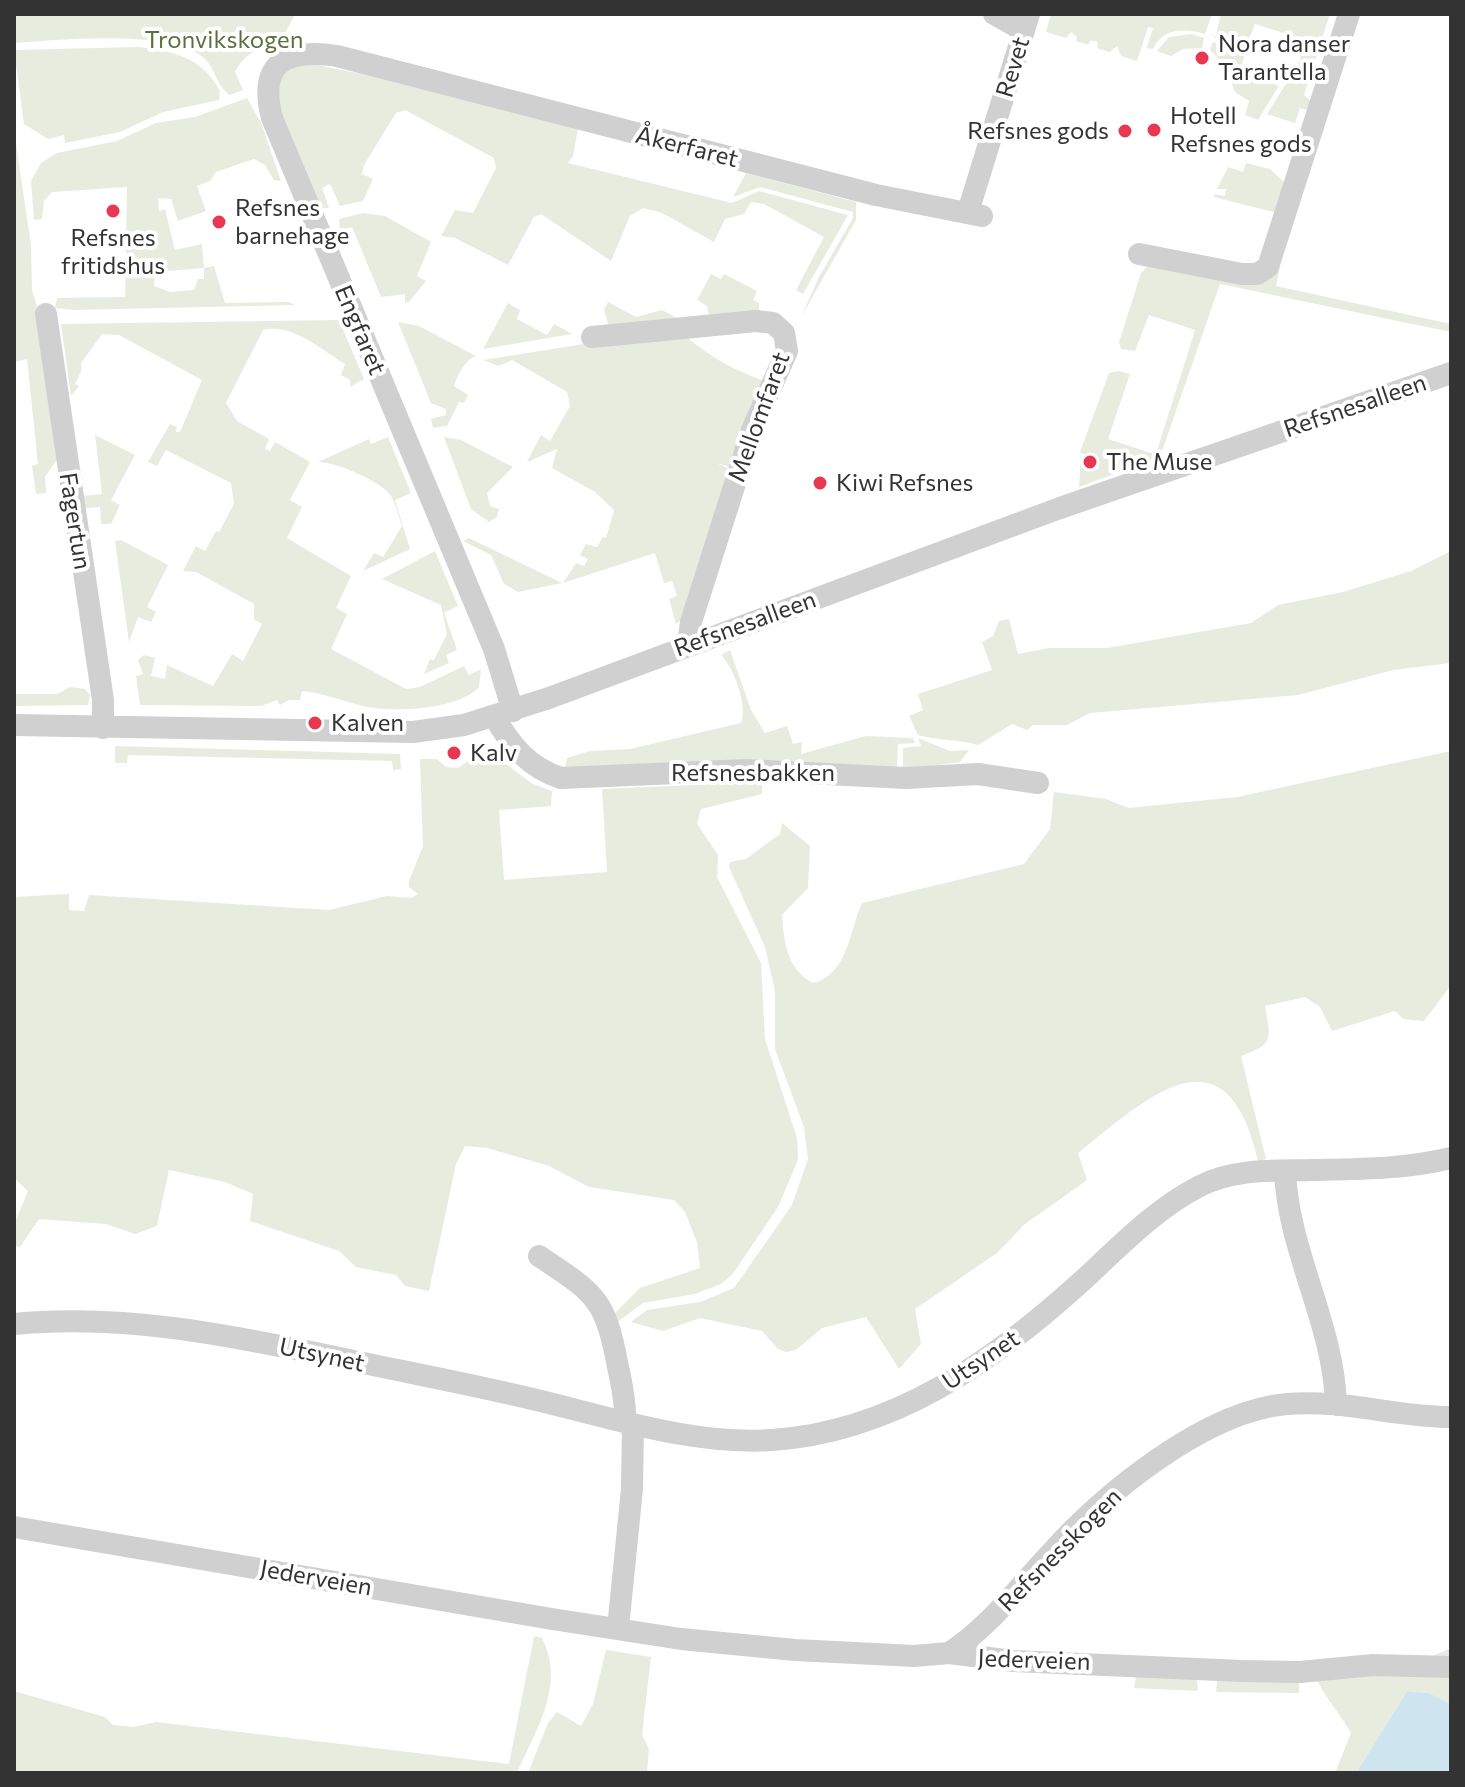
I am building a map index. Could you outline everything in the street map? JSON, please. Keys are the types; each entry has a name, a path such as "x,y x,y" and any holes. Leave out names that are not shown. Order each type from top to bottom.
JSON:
{"street":[{"path":"994,14 1026,22"},
{"path":"1139,254 1242,274 1252,275 1268,267 1349,14"},
{"name":"Revet","path":"975,214 1026,22"},
{"name":"Engfaret","path":"395,70 337,56 299,53 279,64 268,77 266,94 306,204 494,649 504,714"},
{"name":"Åkerfaret","path":"395,70 876,195 975,214"},
{"name":"Fagertun","path":"46,314 103,700 103,728"},
{"name":"Mellomfaret","path":"592,337 756,321 773,323 784,333 787,351 737,471 691,622 688,644"},
{"name":"Refsnesalleen","path":"14,725 413,732 447,729 504,714 1060,508 1451,373"},
{"name":"Refsnesbakken","path":"504,714 517,751 532,765 561,778 746,770 906,778 978,774 1038,783"},
{"name":"Utsynet","path":"14,1324 119,1322 206,1332 431,1375 629,1423 759,1441 806,1437 863,1423 931,1393 1006,1347 1134,1234 1199,1186 1243,1173 1386,1169 1451,1158"},
{"path":"1285,1171 1288,1215 1328,1348 1336,1405"},
{"path":"539,1256 575,1280 604,1310 620,1373 629,1423 628,1539 618,1628"},
{"name":"Refsnesskogen","path":"949,1653 993,1617 1089,1515 1164,1457 1199,1436 1253,1411 1287,1404 1336,1405 1451,1417"},
{"name":"Jederveien","path":"14,1527 681,1639 795,1650 914,1656 949,1653 1013,1661 1242,1671 1300,1672 1373,1665 1451,1667"}],"green space":[{"name":"Tronvikskogen","path":"14,14 295,14 281,41 243,60 235,72 243,90 230,95 222,88 205,59 189,49 168,43 114,38 14,43"},
{"path":"1051,14 1212,14 1205,34 1189,31 1168,33 1153,49 1147,48 1153,28 1148,27 1137,61 1121,56 1117,46 1110,52 1098,49 1097,41 1090,41 1088,45 1076,41 1077,37 1071,32 1066,38 1046,32"},
{"path":"1221,14 1330,14 1304,95 1313,103 1311,111 1300,108 1295,123 1267,114 1287,82 1292,83 1305,44 1296,37 1255,24 1245,49 1215,38"},
{"path":"1192,34 1204,38 1202,48 1183,49 1171,56 1157,51 1169,37"},
{"path":"1213,42 1245,54 1240,71 1279,86 1258,120 1245,115 1249,101 1235,92 1225,65 1210,50"},
{"path":"139,47 176,54 196,63 220,91 219,100 163,112 120,132 65,143 64,135 48,139 24,124 14,50"},
{"path":"312,64 396,81 578,129 573,156 568,163 732,203 759,191 848,215 803,294 796,290 824,237 764,204 751,202 744,214 725,219 714,242 662,213 643,208 630,216 611,261 541,214 534,217 508,265 455,238 441,236 455,210 473,213 496,168 494,158 405,110 396,113 364,165 362,174 373,179 363,201 340,206 330,184 322,188 329,208 320,208 278,108 279,79 291,67"},
{"path":"247,98 262,125 281,181 274,180 265,165 254,159 216,172 210,181 197,186 206,211 178,221 171,199 158,198 159,211 165,209 175,250 202,244 204,268 214,266 225,303 289,302 295,305 55,308 57,298 125,297 127,187 52,192 44,201 42,219 34,220 31,181 41,163 57,153 117,141 156,123 195,117","holes":["204,268 204,279 198,279 194,290 170,292 154,286 155,272"]},
{"path":"14,130 31,245 32,290 40,316 58,458 45,477 46,493 36,494 32,466 38,464 27,359 14,362"},
{"path":"1246,163 1270,169 1287,185 1277,213 1214,197 1214,194 1225,196 1226,189 1217,189 1228,167 1243,172"},
{"path":"746,173 856,202 856,220 801,317 819,277 853,218 853,212 760,187 733,197"},
{"path":"363,213 385,216 431,242 417,276 426,281 409,302 405,303 405,294 381,297 352,227 340,231 339,219"},
{"path":"1149,265 1280,266 1276,286 1451,324 1451,332 1220,284 1160,457 1079,487 1081,455 1087,467 1099,469 1095,460 1080,452 1109,373 1119,371 1130,374 1108,439 1151,453 1157,451 1195,330 1149,315 1135,351 1121,349 1119,342 1141,273"},
{"path":"711,274 721,279 724,274 757,291 753,300 759,303 759,312 709,316 707,306 697,300"},
{"path":"608,302 636,317 662,310 677,318 609,327 604,310"},
{"path":"508,303 520,310 517,319 547,335 554,324 572,334 483,349"},
{"path":"339,320 364,379 350,387 350,380 341,375 345,364 316,345 285,330 263,330 226,403 237,421 269,439 265,449 270,451 275,442 310,462 290,500 302,507 287,538 351,576 336,608 347,614 331,649 406,689 420,687 464,666 469,675 481,669 479,687 456,701 407,709 363,706 302,691 300,700 289,700 280,705 277,700 261,706 140,705 136,676 143,674 138,660 144,655 155,658 151,676 165,679 167,665 213,686 232,654 243,661 262,624 254,619 254,604 196,572 183,571 196,546 205,551 216,531 219,532 234,504 231,483 166,450 157,466 148,462 170,424 177,427 176,432 180,432 202,380 119,335 102,334 81,363 81,372 75,384 79,386 71,396 61,324"},
{"path":"398,322 419,326 476,356 465,364 455,382 454,386 468,395 464,403 459,402 447,426 433,428 431,419 446,415 446,409 431,403"},
{"path":"686,336 724,363 767,382 733,468 716,463 732,470 683,619 676,624 669,599 677,596 672,581 664,583 655,553 563,583 576,563 584,566 588,559 580,555 586,544 597,547 603,537 606,538 614,510 595,492 552,468 557,449 527,462 541,435 550,441 570,406 567,392 512,360 499,366 483,360 584,344"},
{"path":"95,435 135,455 111,500 120,505 111,524 101,524 100,507 85,508 83,496 102,494"},
{"path":"388,437 411,493 395,500 410,549 363,571 374,553 383,557 402,526 394,503 386,490 358,473 318,462 369,439 371,444"},
{"path":"444,437 461,440 513,467 487,493 490,506 499,509 497,517 489,522 471,509"},
{"path":"469,538 562,583 518,592 504,584 491,555 463,541"},
{"path":"121,540 168,565 147,607 156,612 151,622 138,617 129,642 115,541"},
{"path":"435,551 458,606 444,613 457,650 446,655 449,663 424,674 447,634 441,605 382,579"},
{"path":"1451,551 1451,663 1393,670 1298,695 1090,713 1067,725 1033,725 1027,730 1012,724 978,745 918,735 909,716 923,710 918,694 992,670 982,642 993,636 999,621 1009,619 1018,654 1049,648 1107,648 1251,623 1278,605 1343,592 1411,571"},
{"path":"730,650 751,710 765,733 787,726 793,744 802,742 801,754 866,736 913,738 915,743 898,744 897,770 565,768 567,758 590,751 630,749 741,723 743,707 738,688 731,669 721,655"},
{"path":"70,687 85,689 90,695 88,705 14,706 14,694 57,694"},
{"path":"918,738 950,751 969,750 960,762 903,770 903,748 921,746"},
{"path":"115,746 400,754 401,769 393,770 392,761 128,755 127,763 115,763"},
{"path":"487,749 531,783 552,791 551,806 499,810 504,880 607,872 602,789 762,782 762,794 701,809 697,824 718,855 717,877 761,963 765,1039 797,1138 798,1160 778,1207 732,1275 721,1284 695,1294 643,1303 616,1323 614,1314 640,1288 700,1268 697,1242 685,1212 674,1200 589,1187 549,1166 487,1148 465,1146 456,1164 429,1291 405,1286 396,1275 356,1267 339,1251 250,1221 253,1194 225,1182 169,1170 157,1226 135,1234 106,1224 39,1219 20,1247 14,1246 14,1225 28,1191 14,1178 14,897 69,894 69,910 84,911 89,895 329,910 387,896 411,898 418,894 409,887 409,881 423,846 420,759 437,759 446,767 458,768 474,757 488,756"},
{"path":"1451,751 1451,985 1424,1021 1403,1019 1395,1011 1332,1031 1320,1007 1305,997 1265,1006 1268,1039 1260,1048 1241,1056 1266,1159 1258,1161 1244,1118 1226,1093 1205,1082 1182,1084 1157,1094 1078,1153 1087,1180 1025,1224 997,1253 915,1309 921,1344 899,1369 866,1317 822,1328 796,1350 786,1352 778,1349 762,1331 700,1318 663,1331 631,1322 647,1310 700,1302 734,1288 792,1205 808,1159 804,1127 775,1049 775,991 765,947 729,867 730,862 746,859 780,834 782,823 810,846 808,888 782,915 792,963 813,983 834,971 846,950 862,903 1024,864 1050,829 1054,792 1106,799 1128,808 1237,797"},
{"path":"534,1636 542,1638 549,1656 550,1690 540,1724 517,1773 14,1773 14,1691 105,1717 113,1725 133,1727 156,1722 509,1764"},
{"path":"1451,1648 1451,1704 1429,1693 1407,1691 1356,1773 1335,1773 1351,1733 1317,1677 1430,1657"},
{"path":"606,1650 651,1657 642,1735 649,1749 647,1773 528,1773 548,1723 557,1712 581,1726 593,1704"},
{"path":"1136,1677 1193,1678 1197,1680 1198,1691 1134,1688"},
{"path":"1217,1681 1299,1682 1299,1693 1216,1692"}],"water":[{"path":"1407,1691 1429,1693 1451,1704 1451,1773 1356,1773"}],"place":[{"name":"Nora danser Tarantella","path":"1202,58"},
{"name":"Hotell Refsnes gods","path":"1154,130"},
{"name":"Refsnes gods","path":"1125,131"},
{"name":"Refsnes fritidshus","path":"113,211"},
{"name":"Refsnes barnehage","path":"219,222"},
{"name":"The Muse","path":"1090,462"},
{"name":"Kiwi Refsnes","path":"820,483"},
{"name":"Kalven","path":"315,723"},
{"name":"Kalv","path":"454,753"}]}
